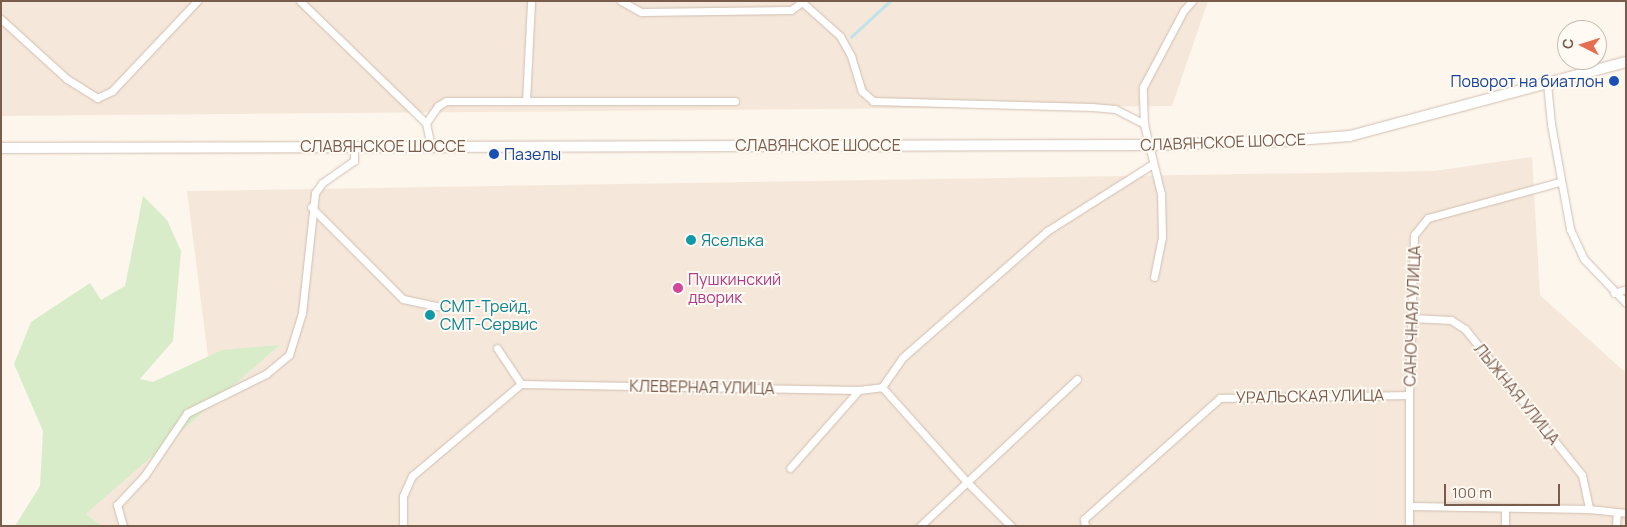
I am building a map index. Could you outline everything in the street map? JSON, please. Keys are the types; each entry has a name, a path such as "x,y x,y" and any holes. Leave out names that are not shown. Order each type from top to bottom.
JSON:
{"main road":[{"name":"СЛАВЯНСКОЕ ШОССЕ","path":"1,148 1151,145 1350,136 1626,62"}],"street":[{"path":"1,19 67,79 91,97 104,96 112,91 197,1"},
{"path":"300,1 426,123 431,146"},
{"path":"526,101 531,1"},
{"path":"621,1 641,12 791,10 801,1 840,36 851,56 862,91 873,101 1115,109 1144,124"},
{"path":"1154,277 1162,237 1161,194 1151,164 1151,145 1144,124 1143,87 1184,10 1192,1"},
{"path":"1547,83 1560,182 1570,228 1584,259 1614,293 1626,303"},
{"path":"426,123 438,106 446,101 734,101"},
{"path":"123,526 117,505 145,476 187,413 266,374 289,355 302,313 311,207 322,183 354,161 354,146"},
{"path":"1011,526 966,481 882,386 902,358 1047,231 1151,164"},
{"name":"САНОЧНАЯ УЛИЦА","path":"1409,526 1409,395 1414,235 1420,225 1428,218 1560,182"},
{"path":"311,207 403,299 437,306"},
{"path":"1614,293 1626,289"},
{"name":"ЛЫЖНАЯ УЛИЦА","path":"1412,318 1451,320 1465,329 1582,475 1589,509"},
{"path":"403,526 403,496 412,476 521,384 496,348"},
{"path":"920,526 1077,379"},
{"name":"КЛЕВЕРНАЯ УЛИЦА","path":"521,384 860,390 882,386"},
{"path":"790,468 860,390"},
{"name":"УРАЛЬСКАЯ УЛИЦА","path":"1085,526 1084,519 1220,398 1409,395"},
{"path":"1410,506 1589,509 1626,513"},
{"path":"1505,509 1505,526"},
{"path":"1616,526 1617,512"}],"shaded area":[{"path":"1,1 1208,1 1172,106 1,116"},
{"path":"1532,157 1540,295 1626,373 1626,526 102,526 86,514 280,345 208,357 187,191 1434,171"}],"green space":[{"path":"143,196 167,220 181,251 173,341 140,379 153,382 222,350 280,345 86,514 102,526 15,526 40,486 43,431 14,364 31,322 90,283 101,300 125,286"}],"waterway":[{"path":"851,37 890,1"}],"place":[{"name":"Поворот на биатлон","path":"1614,81"},
{"name":"Пазелы","path":"494,154"},
{"name":"Яселька","path":"691,240"},
{"name":"Пушкинский дворик","path":"678,288"},
{"name":"СМТ-Трейд, СМТ-Сервис","path":"430,315"}]}
